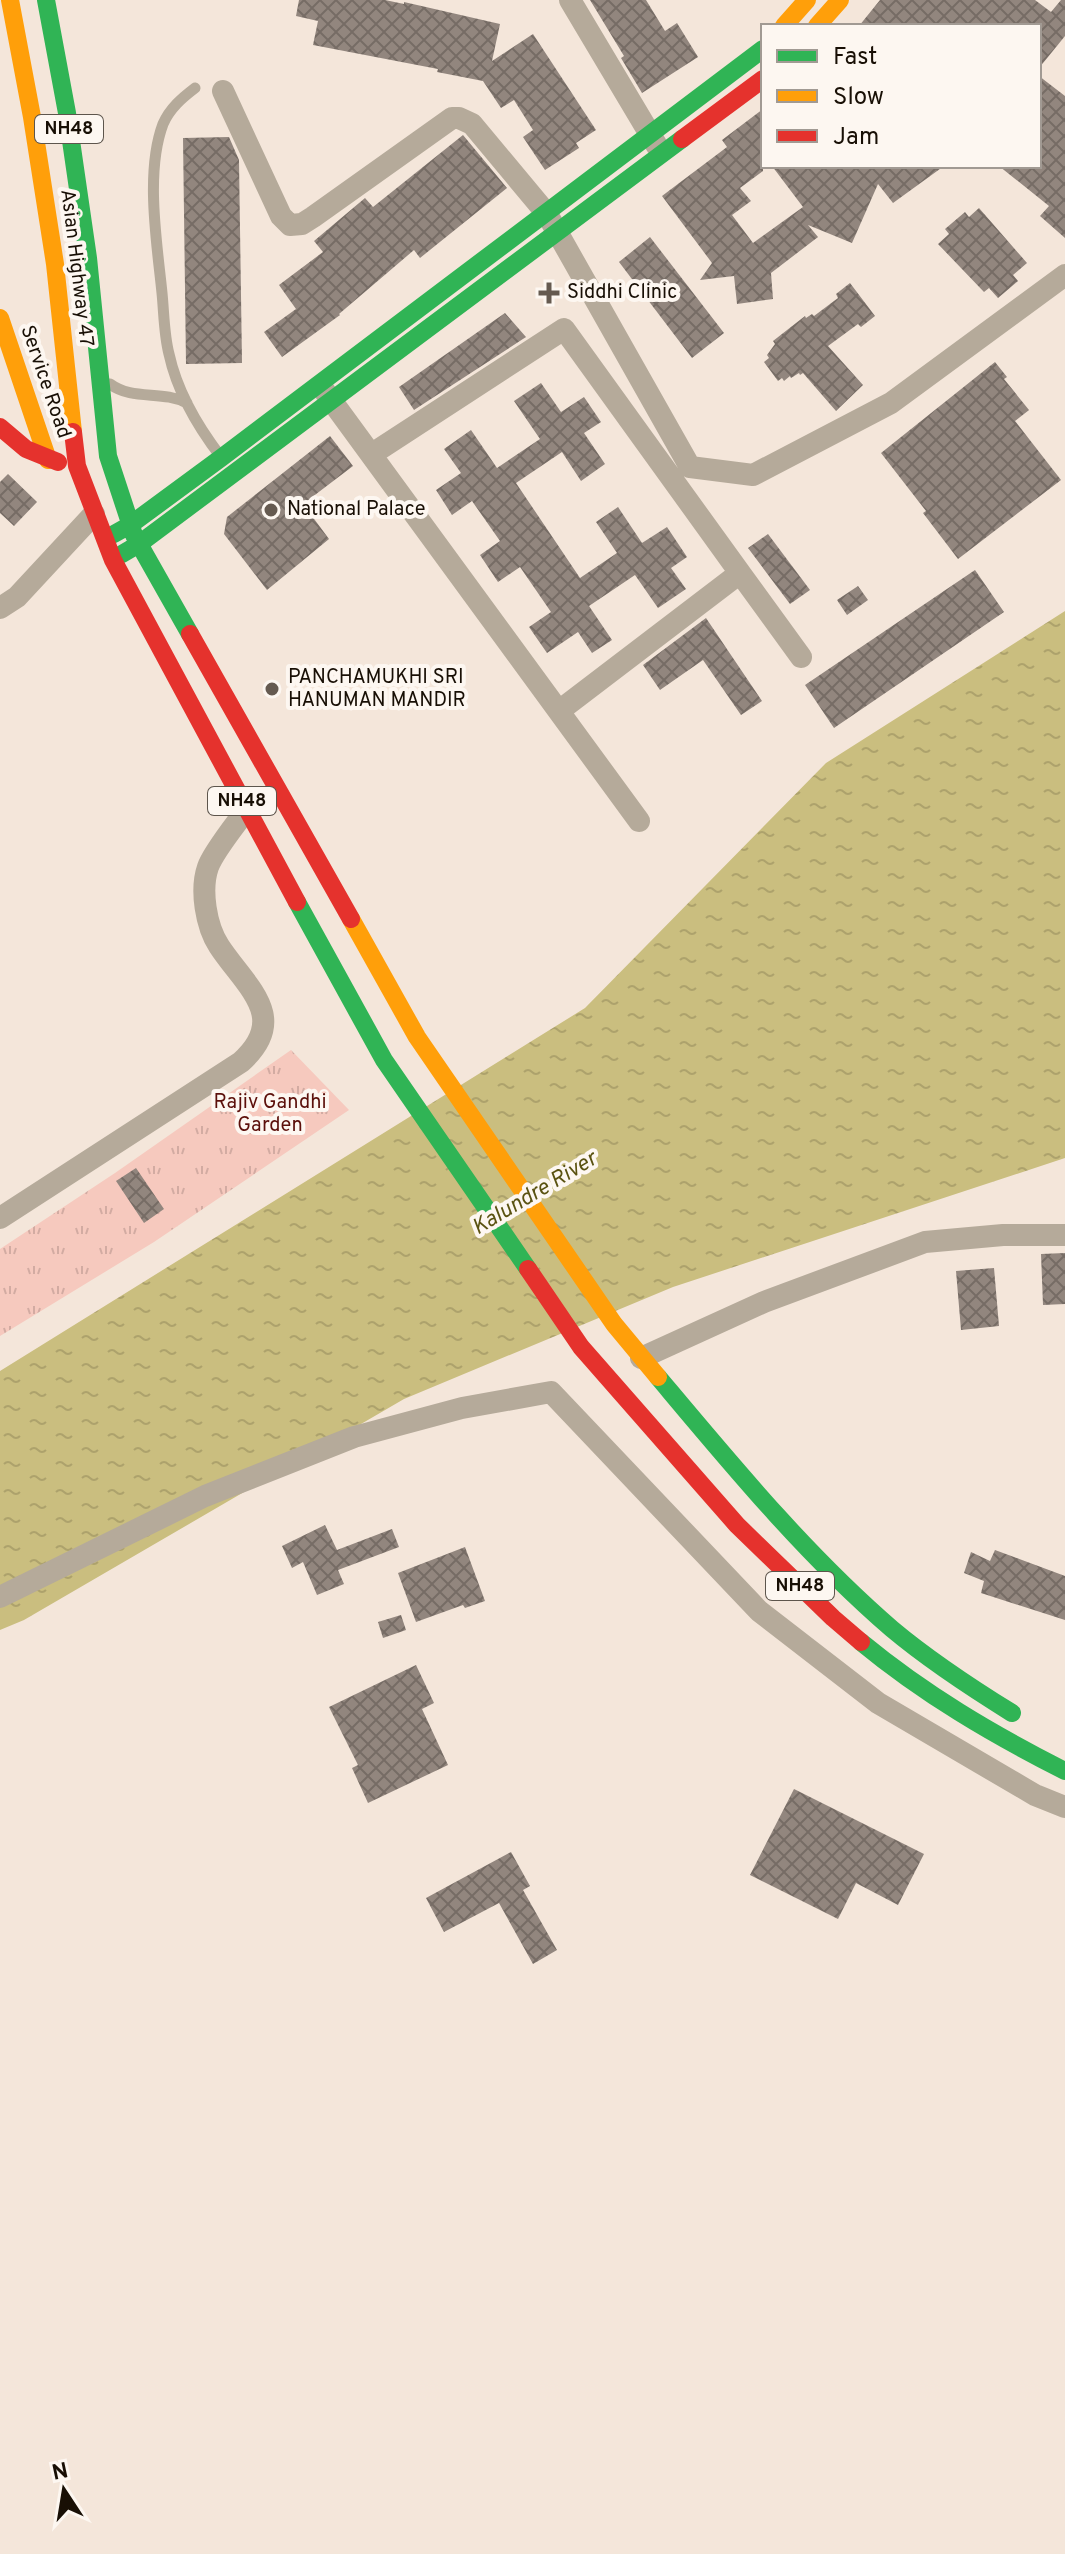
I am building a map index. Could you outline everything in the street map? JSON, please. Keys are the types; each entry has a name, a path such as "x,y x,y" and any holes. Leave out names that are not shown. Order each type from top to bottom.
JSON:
{"main road":[{"name":"Asian Highway 47","path":"10,0 55,264 77,466 104,540"},
{"name":"Asian Highway 47","path":"46,0 67,113 88,258 108,456 130,525"},
{"path":"786,24 807,0"},
{"path":"819,24 840,0"},
{"path":"113,560 139,544 326,393 656,145 761,51"},
{"path":"656,145 761,80"},
{"name":"Service Road","path":"0,318 48,460"},
{"path":"104,540 130,525 221,458 326,393"},
{"path":"0,427 17,444 48,460 77,466 111,466"},
{"name":"NH48","path":"130,525 417,1037 614,1324 775,1513 858,1599 919,1651 1029,1723"},
{"name":"NH48","path":"104,540 246,810 384,1060 581,1347 737,1525 833,1618 887,1663 947,1706 1065,1771"}],"street":[{"path":"567,1 656,145"},
{"path":"223,91 281,216 290,225 302,224 313,217 452,118 472,124 552,223 690,467 753,475 891,403 1065,275"},
{"path":"372,454 564,329 801,657"},
{"path":"326,393 639,821"},
{"path":"0,608 17,597 94,514"},
{"path":"559,711 740,573"},
{"path":"0,1218 241,1062 255,1049 264,1018 260,1002 216,943 207,914 205,888 208,866 246,810"},
{"path":"641,1358 764,1302 925,1242 1003,1235 1065,1235"},
{"path":"0,1597 205,1496 354,1437 462,1408 551,1392 759,1611 878,1703 1035,1795 1065,1807"}],"lane":[{"path":"195,88 175,104 163,123 156,156 154,215 169,355 202,433 221,458"},
{"path":"100,377 119,391 168,396 187,403"}],"green space":[{"name":"Rajiv Gandhi Garden","path":"291,1050 349,1110 154,1242 0,1336 0,1249"}],"water":[{"name":"Kalundre River","path":"1065,611 1065,1158 673,1287 404,1399 24,1620 0,1630 0,1371 585,1008 826,763"}],"building":[{"path":"299,0 404,2 500,24 492,61 533,34 596,130 576,143 579,148 545,170 523,137 533,130 514,100 501,108 483,81 437,72 438,69 313,45 318,21 296,16"},
{"path":"590,0 646,0 665,31 677,23 698,57 642,93"},
{"path":"880,0 1035,0 1051,12 1061,0 1065,0 1065,36 1041,66 1041,24 861,24"},
{"path":"1041,78 1065,96 1065,238 1040,216 1049,206 1002,168 1041,168"},
{"path":"761,111 763,171 740,188 751,201 732,215 753,243 803,207 774,168 941,168 893,203 878,184 852,243 808,225 818,237 771,273 773,299 737,304 734,276 700,280 712,263 662,196 727,147 722,140"},
{"path":"463,135 507,188 420,258 414,250 340,315 282,357 264,332 296,309 279,285 323,252 314,241 365,198 373,207"},
{"path":"229,137 239,160 242,363 186,364 183,138"},
{"path":"979,208 1027,263 1013,275 1018,281 998,298 989,288 984,292 938,244 949,234 945,229 965,212 969,217"},
{"path":"650,237 724,333 692,358 619,262"},
{"path":"850,283 875,316 861,327 858,324 828,346 863,385 836,411 803,373 778,381 764,362 775,344 773,341 805,316 814,316 838,298 836,294"},
{"path":"505,313 526,337 414,410 399,387"},
{"path":"995,362 1007,377 1004,379 1029,410 1015,421 1061,480 958,559 881,453"},
{"path":"541,383 561,412 584,397 601,422 584,433 605,464 581,481 562,452 516,483 580,578 617,553 596,522 618,507 642,543 667,527 687,557 671,568 686,589 658,608 635,575 589,606 612,640 592,653 578,632 547,653 529,627 551,612 520,567 498,582 480,555 500,541 472,501 452,515 436,490 461,473 444,449 471,430 497,468 540,439 514,401"},
{"name":"National Palace","path":"330,436 353,466 303,504 329,539 267,590 224,534 227,517"},
{"path":"8,474 37,502 14,526 0,513 0,482"},
{"path":"768,534 810,590 790,604 748,548"},
{"path":"975,570 1004,612 834,728 805,685"},
{"path":"858,586 868,600 847,615 837,600"},
{"path":"706,618 762,701 741,715 703,660 660,690 643,665"},
{"path":"136,1168 164,1209 144,1223 116,1181"},
{"path":"1065,1253 1065,1304 1043,1305 1041,1254"},
{"path":"994,1268 999,1326 961,1330 956,1271"},
{"path":"325,1525 337,1550 392,1529 399,1547 338,1570 344,1584 317,1595 303,1562 292,1568 282,1546"},
{"path":"465,1547 485,1601 465,1608 463,1605 416,1622 398,1573"},
{"path":"995,1550 1065,1576 1065,1620 981,1593 984,1581 964,1573 971,1552 990,1561"},
{"path":"401,1615 406,1630 383,1638 378,1622"},
{"path":"416,1665 434,1703 422,1709 448,1765 368,1803 352,1768 358,1765 329,1707"},
{"path":"794,1789 924,1854 898,1905 856,1883 838,1919 750,1875"},
{"path":"511,1852 530,1886 523,1890 557,1950 533,1964 499,1903 444,1932 426,1898"}],"traffic: fast":[{"path":"46,0 67,113 88,258 108,456 134,535 190,634"},
{"path":"114,534 221,458 761,51"},
{"path":"122,554 682,139"},
{"path":"297,902 384,1060 528,1269"},
{"path":"658,1377 770,1508 860,1600 920,1652 1012,1713"},
{"path":"861,1642 959,1712 1065,1771"}],"traffic: slow":[{"path":"10,0 55,264 73,432"},
{"path":"786,24 807,0"},
{"path":"819,24 840,0"},
{"path":"0,318 48,460"},
{"path":"351,919 417,1037 614,1324 658,1377"}],"traffic: jam":[{"path":"682,139 761,80"},
{"path":"0,427 26,449 58,462"},
{"path":"73,432 77,466 113,560 297,902"},
{"path":"190,634 351,919"},
{"path":"528,1269 581,1347 737,1525 861,1642"}],"place":[{"name":"Siddhi Clinic","path":"549,293"},
{"name":"National Palace","path":"271,510"},
{"name":"PANCHAMUKHI SRI HANUMAN MANDIR","path":"272,689"}]}
